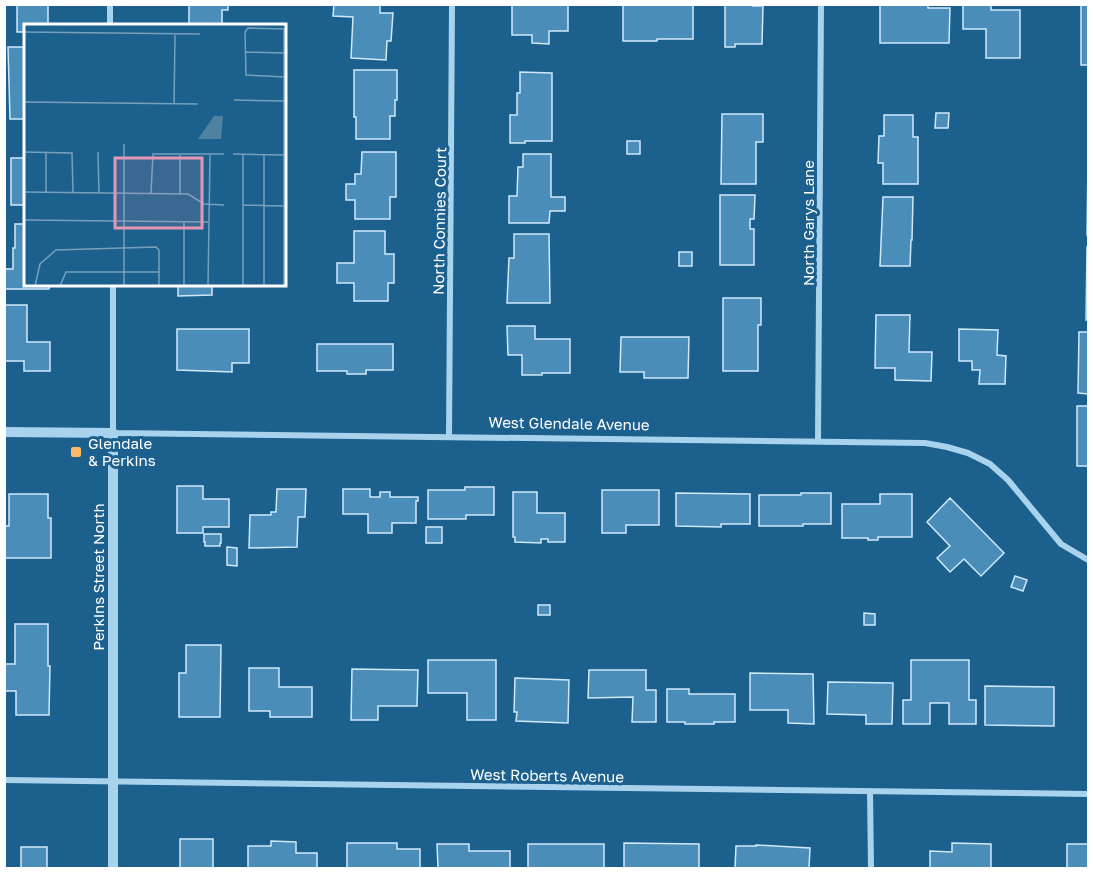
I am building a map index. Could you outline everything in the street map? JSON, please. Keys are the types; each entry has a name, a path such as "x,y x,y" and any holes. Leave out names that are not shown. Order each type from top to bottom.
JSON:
{"street":[{"path":"110,4 110,24"},
{"name":"North Connies Court","path":"449,437 452,4"},
{"name":"North Garys Lane","path":"819,441 821,4"},
{"name":"Perkins Street North","path":"113,286 113,868"},
{"name":"West Glendale Avenue","path":"4,432 925,443 968,453 990,464 1008,480 1061,544 1089,560"},
{"name":"West Roberts Avenue","path":"4,780 1089,794"},
{"path":"870,792 871,868"}],"building":[{"path":"17,4 48,4 48,24 24,24 24,32 17,32"},
{"path":"189,4 228,4 228,10 222,10 222,24 189,24"},
{"path":"334,4 380,4 380,13 393,13 391,41 387,41 386,60 351,58 353,17 333,16"},
{"path":"512,4 568,4 568,31 549,31 549,44 532,43 532,35 512,35"},
{"path":"623,4 693,5 693,39 623,41"},
{"path":"725,4 763,6 762,44 735,44 735,47 725,47"},
{"path":"880,4 928,4 928,8 950,8 949,43 880,43"},
{"path":"963,4 991,4 991,10 1020,10 1020,58 986,58 986,29 963,29"},
{"path":"1081,5 1088,5 1088,65 1081,65"},
{"path":"8,47 24,47 24,119 10,119"},
{"path":"354,70 397,70 397,100 395,100 395,116 390,116 390,139 356,139"},
{"path":"520,72 552,73 552,141 510,143 510,115 517,115"},
{"path":"936,113 949,113 948,128 935,128"},
{"path":"722,114 763,114 763,142 756,142 756,184 721,184"},
{"path":"884,115 913,115 913,137 918,137 918,184 883,184 883,163 878,163 879,136 884,136"},
{"path":"627,141 640,141 640,154 627,154"},
{"path":"362,152 396,152 396,197 390,197 390,219 355,219 355,200 346,200 346,184 355,184 355,174 361,174"},
{"path":"523,154 551,154 551,197 565,197 565,211 550,211 549,223 509,223 509,196 517,196 518,167 523,167"},
{"path":"11,158 24,158 24,205 11,205"},
{"path":"1088,162 1088,235 1087,235"},
{"path":"720,195 755,195 754,219 750,219 750,229 754,229 754,265 720,265"},
{"path":"883,197 913,197 910,266 880,266"},
{"path":"15,224 24,224 24,286 49,286 49,289 4,289 4,269 13,269 13,248 15,248"},
{"path":"354,231 385,231 385,254 394,254 394,283 388,283 388,301 354,301 354,283 337,283 337,263 354,263"},
{"path":"514,234 549,234 550,303 507,303 509,258 514,258"},
{"path":"1087,247 1088,320 1086,320"},
{"path":"679,252 692,252 692,266 679,266"},
{"path":"178,286 212,286 212,295 178,296"},
{"path":"723,298 761,298 761,325 758,325 758,371 723,371"},
{"path":"4,305 27,305 27,342 50,342 50,371 24,371 24,361 4,361"},
{"path":"876,315 910,315 909,352 932,352 931,381 895,380 895,368 875,368"},
{"path":"507,326 535,326 535,339 570,339 570,373 522,375 522,355 508,355"},
{"path":"177,329 249,329 249,363 232,363 232,372 177,370"},
{"path":"959,329 998,330 997,355 1006,356 1005,384 979,384 980,370 972,370 972,361 959,361"},
{"path":"1079,332 1088,332 1088,394 1078,393"},
{"path":"621,337 689,337 688,378 644,378 644,372 620,372"},
{"path":"317,344 393,344 393,370 366,370 366,374 347,374 347,371 317,371"},
{"path":"1077,406 1088,406 1088,466 1077,466"},
{"path":"177,486 203,486 203,499 229,499 229,527 203,527 203,533 177,533"},
{"path":"465,487 494,487 494,515 466,515 466,519 428,519 428,490 465,490"},
{"path":"277,489 306,489 305,517 298,517 297,547 249,548 250,515 271,515 271,512 276,512"},
{"path":"343,489 370,489 370,497 380,497 380,492 390,492 390,497 418,497 416,523 392,523 392,533 368,533 368,514 343,514"},
{"path":"602,490 659,490 659,525 626,525 626,533 602,533"},
{"path":"513,492 537,492 537,513 565,513 565,542 548,542 548,539 541,539 541,543 515,542"},
{"path":"676,493 750,494 750,524 721,524 721,527 676,526"},
{"path":"801,493 831,493 831,524 759,526 759,495 801,495"},
{"path":"9,494 48,494 48,518 51,518 51,558 4,558 4,526 9,526"},
{"path":"880,494 912,494 912,537 878,537 878,540 842,538 842,504 880,504"},
{"path":"950,498 1004,553 981,576 964,559 950,572 937,558 950,546 927,522"},
{"path":"426,527 442,527 442,543 426,543"},
{"path":"204,534 221,534 220,546 205,546"},
{"path":"227,547 237,548 237,566 227,565"},
{"path":"1015,576 1027,580 1023,591 1011,587"},
{"path":"538,605 550,605 550,615 538,615"},
{"path":"864,613 875,614 875,625 864,625"},
{"path":"15,624 48,624 49,715 16,715 16,691 4,691 4,664 15,664"},
{"path":"186,645 221,645 220,717 179,717 179,673 186,673"},
{"path":"428,660 496,660 496,720 467,720 467,693 428,693"},
{"path":"911,660 969,660 969,700 976,700 976,724 949,724 949,703 930,703 930,724 903,724 903,700 911,700"},
{"path":"249,668 279,668 279,687 312,687 312,717 270,717 270,711 249,711"},
{"path":"352,669 418,670 417,706 378,706 378,720 351,720"},
{"path":"589,670 646,670 646,690 656,690 656,722 632,722 633,697 588,698"},
{"path":"750,673 813,674 814,724 788,723 788,710 750,710"},
{"path":"515,678 569,680 568,723 516,721"},
{"path":"828,682 893,683 892,724 866,724 866,715 827,714"},
{"path":"985,686 1054,687 1054,726 985,725"},
{"path":"667,689 689,689 689,694 735,694 735,722 685,724 685,722 667,722"},
{"path":"180,839 213,839 213,868 180,868"},
{"path":"271,841 296,842 296,853 317,853 317,868 248,868 248,846 271,846"},
{"path":"347,843 397,843 397,849 420,849 420,868 347,868"},
{"path":"624,843 699,844 699,868 624,868"},
{"path":"952,843 991,844 991,868 930,868 930,851 952,852"},
{"path":"437,844 469,844 469,851 510,851 510,868 438,868"},
{"path":"528,844 604,844 604,868 528,868"},
{"path":"1067,844 1088,844 1088,868 1067,868"},
{"path":"736,846 810,848 809,868 735,868"},
{"path":"21,847 47,847 47,868 21,868"}],"place":[{"name":"Glendale & Perkins","path":"76,452"}]}
